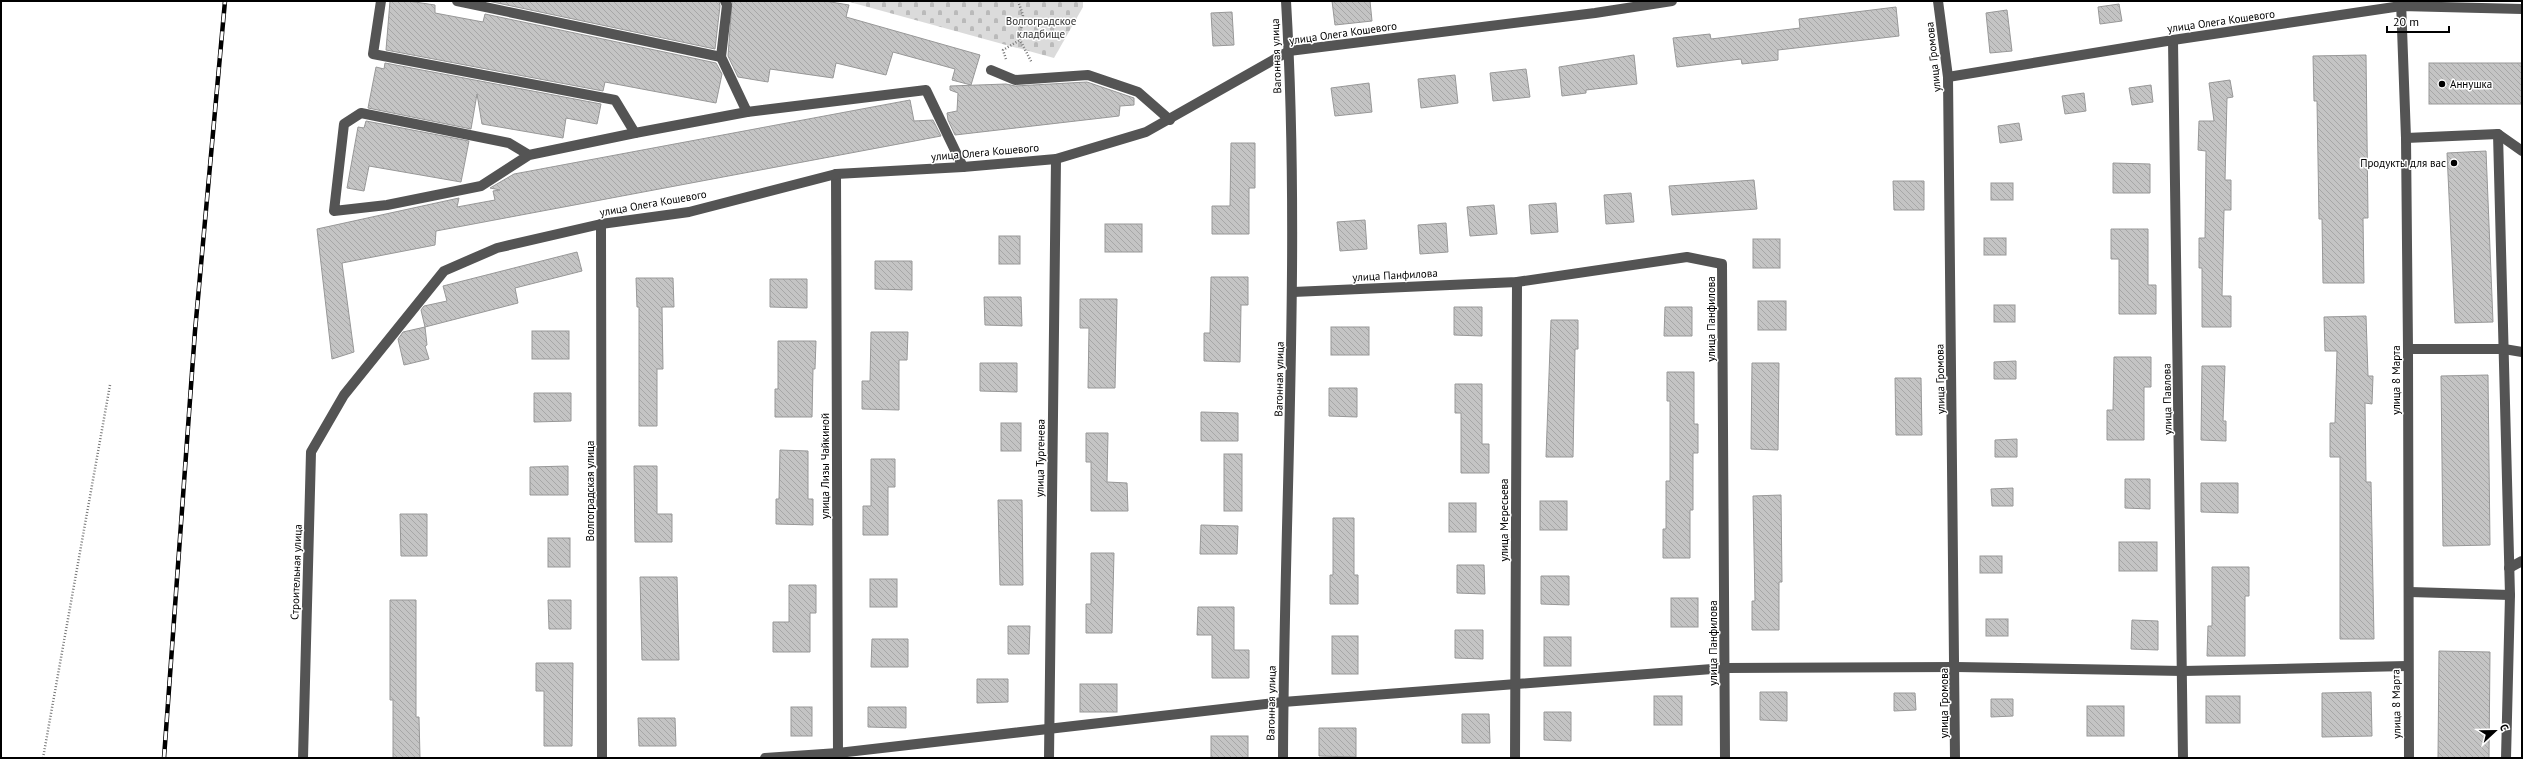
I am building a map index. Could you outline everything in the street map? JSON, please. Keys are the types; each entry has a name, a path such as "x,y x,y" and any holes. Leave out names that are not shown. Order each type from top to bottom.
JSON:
{"street":[{"path":"381,1 373,54 615,100 636,133"},
{"path":"457,1 478,4 721,57"},
{"path":"725,1 727,5 721,57 747,112"},
{"name":"Вагонная улица","path":"1283,758 1283,702 1293,292 1289,52 1286,1"},
{"name":"улица Олега Кошевого","path":"344,395 444,271 498,248 601,224 689,212 836,174 963,168 1056,158 1146,132 1170,120 1289,52 1595,13 1672,1"},
{"name":"улица Громова","path":"1938,1 1948,77 1956,667 1955,758"},
{"name":"улица Олега Кошевого","path":"1948,77 2401,4 2522,9"},
{"name":"улица 8 Марта","path":"2401,4 2406,138 2410,592 2407,666 2409,758"},
{"name":"улица Павлова","path":"2173,40 2183,671 2183,758"},
{"path":"991,70 1015,80 1088,75 1138,92 1170,120"},
{"path":"529,155 509,143 361,113 344,124 334,211 387,205 481,186 529,155 636,133 747,112 926,90 963,168"},
{"path":"2498,134 2510,595 2506,758"},
{"path":"2406,138 2498,134 2522,151"},
{"name":"улица Тургенева","path":"1049,758 1056,158"},
{"name":"улица Лизы Чайкиной","path":"836,174 838,755"},
{"name":"Волгоградская улица","path":"601,224 602,758"},
{"name":"улица Панфилова","path":"1293,292 1517,282 1687,257 1722,264 1725,758"},
{"name":"улица Мересьева","path":"1515,758 1517,282"},
{"path":"2408,349 2504,349 2522,352"},
{"name":"Строительная улица","path":"303,758 311,452 344,395"},
{"path":"2509,568 2522,561"},
{"path":"2410,592 2510,595"},
{"path":"765,758 838,755 1049,728 1283,702 1725,668 1956,667 2183,671 2407,666"}],"path":[{"path":"1018,1 1023,15 1020,40 1033,65 1030,79"},
{"path":"1008,65 1003,50 1020,40"},
{"path":"43,758 110,385"}],"green space":[{"name":"Волгоградское кладбище","path":"846,1 1083,1 1083,7 1054,58"}],"building":[{"path":"390,1 408,1 435,5 435,13 483,22 485,14 716,63 722,74 716,103 605,82 603,91 386,50"},
{"path":"488,1 719,1 720,6 715,49"},
{"path":"732,1 825,1 849,5 846,17 980,55 971,85 952,80 955,69 893,52 886,75 836,63 833,78 770,69 768,82 738,77 728,56"},
{"path":"1332,1 1370,1 1372,21 1335,25"},
{"path":"2119,4 2122,21 2100,24 2098,7"},
{"path":"1896,7 1899,36 1778,50 1778,60 1742,64 1741,59 1677,67 1673,38 1710,34 1711,39 1800,28 1799,19"},
{"path":"2007,10 2012,51 1990,53 1986,13"},
{"path":"1232,12 1234,45 1213,46 1211,13"},
{"path":"1634,55 1637,84 1586,90 1586,93 1562,96 1559,67"},
{"path":"2366,55 2368,218 2363,218 2364,283 2323,283 2322,219 2319,219 2317,101 2314,101 2313,56"},
{"path":"385,63 601,104 597,124 566,118 563,138 482,124 477,94 471,129 368,108 376,67 384,69"},
{"path":"2429,63 2522,63 2522,104 2429,104"},
{"path":"1526,69 1530,97 1493,101 1490,73"},
{"path":"1455,75 1458,103 1421,108 1418,79"},
{"path":"2230,80 2233,97 2227,98 2225,180 2231,180 2231,210 2224,210 2222,296 2231,296 2231,327 2202,327 2202,268 2199,268 2199,238 2205,238 2206,151 2198,150 2199,121 2214,121 2209,83"},
{"path":"1087,82 1134,98 1134,105 1120,106 1119,116 955,135 948,120 947,113 957,111 958,93 950,90 950,86 1006,84 1015,86"},
{"path":"1369,83 1372,112 1335,116 1331,88"},
{"path":"2151,85 2153,102 2132,105 2129,88"},
{"path":"2084,93 2086,111 2065,114 2062,96"},
{"path":"910,100 914,121 933,120 941,136 436,231 435,245 342,263 354,352 332,359 317,229 459,198 457,207 495,200 493,191 500,190 490,188 514,174"},
{"path":"366,121 469,141 461,182 369,166 364,191 347,188 358,127 364,128"},
{"path":"2019,123 2022,140 2000,143 1998,126"},
{"path":"1231,143 1255,143 1255,188 1249,188 1249,234 1212,234 1212,206 1230,206"},
{"path":"2486,151 2493,322 2455,323 2447,153"},
{"path":"2113,163 2150,164 2150,193 2113,193"},
{"path":"1754,180 1757,209 1672,215 1669,186"},
{"path":"1893,181 1924,181 1924,210 1894,210"},
{"path":"1991,183 2013,183 2013,200 1991,200"},
{"path":"1631,193 1634,222 1606,224 1604,195"},
{"path":"1556,203 1558,232 1531,234 1529,205"},
{"path":"1494,205 1497,234 1470,236 1467,207"},
{"path":"1365,220 1367,249 1340,251 1337,222"},
{"path":"1446,223 1448,252 1420,254 1418,225"},
{"path":"1105,224 1142,224 1142,252 1105,252"},
{"path":"2111,229 2148,229 2148,285 2156,285 2156,314 2119,314 2119,259 2111,259"},
{"path":"999,236 1020,236 1020,264 999,264"},
{"path":"1984,238 2006,238 2006,255 1984,255"},
{"path":"1753,239 1780,239 1780,268 1753,268"},
{"path":"577,252 582,271 515,288 518,303 425,327 421,310 424,306 447,301 443,286"},
{"path":"875,261 912,261 912,290 875,289"},
{"path":"1211,277 1248,277 1248,305 1241,305 1240,362 1204,361 1204,333 1210,333"},
{"path":"636,278 673,278 674,307 662,307 663,369 657,369 657,426 639,426 639,307 637,307"},
{"path":"770,279 807,279 807,308 770,307"},
{"path":"984,297 1021,297 1022,326 985,325"},
{"path":"1080,299 1117,299 1115,388 1088,388 1089,328 1080,328"},
{"path":"1758,301 1786,301 1786,330 1758,330"},
{"path":"1994,305 2015,305 2015,322 1994,322"},
{"path":"1454,307 1482,307 1482,336 1454,335"},
{"path":"1665,307 1692,307 1692,336 1664,336"},
{"path":"2366,316 2368,376 2373,376 2372,404 2365,403 2366,482 2371,482 2374,639 2340,639 2340,457 2330,457 2330,423 2335,423 2337,351 2325,351 2324,317"},
{"path":"1551,320 1578,320 1578,349 1575,349 1573,457 1546,457"},
{"path":"425,327 427,345 425,346 429,359 404,365 398,339 403,332"},
{"path":"1331,327 1369,327 1369,355 1331,355"},
{"path":"532,331 569,331 569,359 532,359"},
{"path":"871,332 908,332 907,360 899,360 899,410 862,409 862,381 870,381"},
{"path":"778,341 816,341 815,369 813,369 812,417 775,417 775,389 778,389"},
{"path":"2114,357 2151,357 2151,387 2144,387 2144,440 2107,440 2107,410 2113,410"},
{"path":"2016,361 2016,379 1994,379 1994,362"},
{"path":"980,363 1017,363 1017,392 980,391"},
{"path":"1752,363 1779,363 1778,450 1751,449"},
{"path":"2202,366 2225,366 2223,421 2226,421 2226,441 2201,440"},
{"path":"1667,372 1694,372 1694,424 1698,424 1698,453 1693,453 1693,510 1690,510 1690,558 1663,558 1663,529 1666,529 1666,481 1670,481 1670,401 1667,401"},
{"path":"2488,375 2490,545 2443,546 2441,376"},
{"path":"1895,378 1921,378 1922,435 1896,435"},
{"path":"1455,384 1482,384 1482,444 1489,444 1489,473 1461,473 1461,413 1455,413"},
{"path":"1329,388 1357,388 1357,417 1329,416"},
{"path":"534,393 571,393 571,421 534,422"},
{"path":"1201,412 1238,413 1238,441 1201,441"},
{"path":"1001,423 1021,423 1021,451 1001,451"},
{"path":"1086,433 1108,433 1107,482 1127,483 1128,511 1091,511 1091,462 1086,462"},
{"path":"2017,439 2017,457 1995,457 1995,440"},
{"path":"780,450 808,451 808,499 813,499 813,525 776,524 776,499 779,499"},
{"path":"1224,454 1242,454 1242,511 1224,511"},
{"path":"871,459 895,459 895,487 888,487 888,535 863,535 863,506 871,506"},
{"path":"568,466 568,495 530,495 530,467"},
{"path":"634,466 657,466 657,514 672,514 672,542 635,542"},
{"path":"2125,479 2150,479 2150,509 2125,508"},
{"path":"2201,483 2238,483 2238,513 2201,512"},
{"path":"2013,488 2013,506 1992,506 1991,489"},
{"path":"1781,495 1782,582 1779,582 1779,630 1752,630 1752,601 1755,601 1753,496"},
{"path":"998,500 1022,500 1023,585 1000,585"},
{"path":"1540,501 1567,501 1567,530 1540,530"},
{"path":"1449,503 1476,503 1476,532 1449,532"},
{"path":"400,514 427,514 427,556 401,556"},
{"path":"1333,518 1354,518 1354,575 1358,575 1358,604 1330,604 1330,575 1333,575"},
{"path":"1201,525 1238,526 1237,554 1200,554"},
{"path":"548,538 570,538 570,567 548,567"},
{"path":"2119,542 2157,542 2157,571 2119,571"},
{"path":"1091,553 1114,553 1112,633 1086,633 1086,604 1091,604"},
{"path":"1980,556 2002,556 2002,573 1980,573"},
{"path":"1457,565 1484,565 1485,594 1457,593"},
{"path":"2212,567 2249,567 2249,596 2245,596 2245,656 2207,656 2208,626 2212,626"},
{"path":"1541,576 1569,576 1569,605 1541,604"},
{"path":"640,577 677,577 679,660 642,660"},
{"path":"870,579 897,579 897,607 870,607"},
{"path":"789,585 816,585 816,613 810,613 810,652 773,652 773,622 789,622"},
{"path":"1671,598 1698,598 1698,627 1671,627"},
{"path":"390,600 416,600 416,717 419,717 420,758 393,758 393,700 390,700"},
{"path":"548,600 571,600 571,629 549,629"},
{"path":"1198,607 1234,607 1234,650 1249,650 1249,678 1212,678 1212,635 1197,635"},
{"path":"1986,619 2008,619 2008,636 1986,636"},
{"path":"2132,620 2158,621 2158,650 2131,649"},
{"path":"1008,626 1030,626 1029,654 1008,654"},
{"path":"1455,630 1483,630 1483,659 1455,658"},
{"path":"1332,636 1358,636 1358,674 1332,674"},
{"path":"1544,637 1571,637 1571,666 1544,666"},
{"path":"872,639 908,639 908,667 871,667"},
{"path":"2439,651 2490,652 2489,758 2438,758"},
{"path":"536,663 573,663 572,746 544,746 544,691 536,691"},
{"path":"977,679 1008,679 1008,702 977,703"},
{"path":"1080,684 1117,684 1117,712 1080,712"},
{"path":"1760,692 1787,692 1787,721 1760,720"},
{"path":"2371,692 2372,736 2322,737 2322,693"},
{"path":"1894,693 1915,693 1916,710 1894,711"},
{"path":"1654,696 1682,696 1682,725 1654,725"},
{"path":"2206,696 2240,696 2240,723 2206,723"},
{"path":"1991,699 2013,699 2013,716 1991,717"},
{"path":"2087,706 2124,706 2124,736 2087,736"},
{"path":"791,707 812,707 812,736 791,736"},
{"path":"868,707 906,707 906,728 868,727"},
{"path":"1544,712 1571,712 1571,741 1544,740"},
{"path":"1462,714 1489,714 1490,743 1462,743"},
{"path":"638,718 675,718 676,746 639,746"},
{"path":"1319,728 1356,728 1356,757 1319,756"},
{"path":"1211,736 1248,736 1248,758 1211,758"}],"railway":[{"path":"164,758 195,331 225,1"}],"place":[{"name":"Аннушка","path":"2442,84"},
{"name":"Продукты для вас","path":"2454,163"}]}
